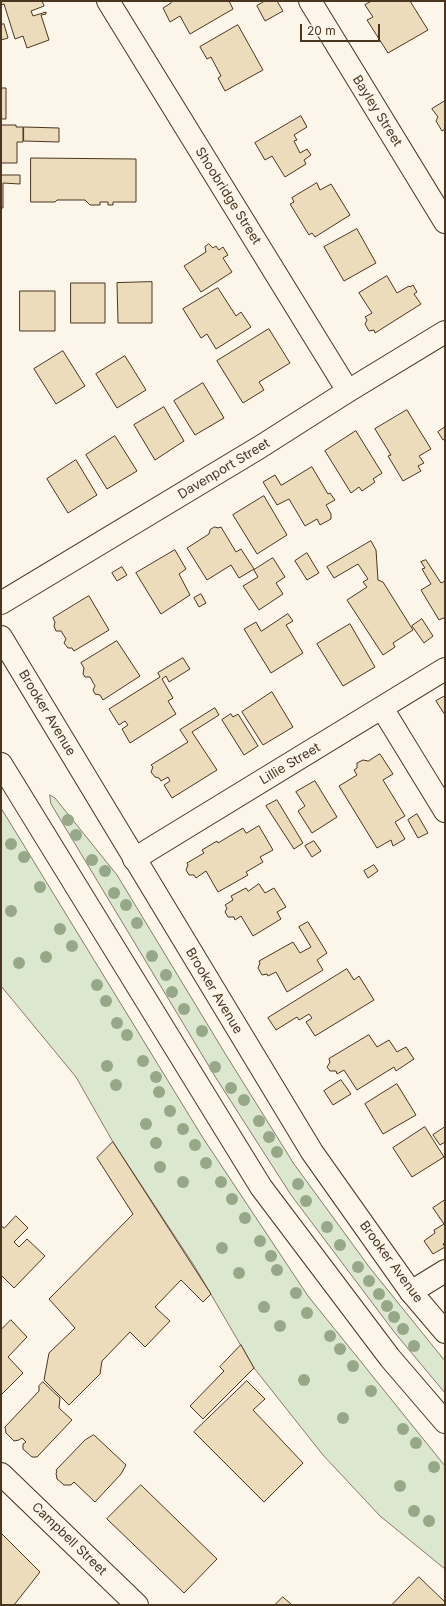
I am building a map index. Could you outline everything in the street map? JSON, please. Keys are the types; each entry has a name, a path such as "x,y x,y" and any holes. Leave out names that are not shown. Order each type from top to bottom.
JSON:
{"main road":[{"name":"Shoobridge Street","path":"108,1 348,391"},
{"name":"Bayley Street","path":"310,1 445,222"},
{"name":"Davenport Street","path":"1,603 445,332"},
{"name":"Brooker Avenue","path":"1,637 312,1152 411,1292 445,1332"},
{"name":"Lillie Street","path":"134,859 445,669"},
{"path":"382,708 445,811"},
{"path":"1,764 261,1187 390,1358 445,1422"},
{"path":"411,1292 445,1271"},
{"name":"Campbell Street","path":"1,1474 137,1605"}],"green space":[{"path":"50,795 55,798 117,875 294,1164 370,1268 445,1361 445,1393 395,1333 291,1195 216,1078 51,804"},
{"path":"1,808 203,1138 308,1296 445,1466 445,1569 380,1516 323,1455 254,1368 195,1267 113,1142 76,1077 1,986"}],"building":[{"path":"1,1 42,1 44,6 31,11 33,16 46,12 46,14 41,15 49,40 27,48 23,36 15,39 4,4 1,5"},
{"path":"170,1 229,1 233,9 190,34 180,16 170,22 163,8 171,3"},
{"path":"265,1 277,1 283,11 265,21 257,6"},
{"path":"372,1 410,1 428,30 388,53 367,20 373,17 365,5"},
{"path":"4,24 8,38 1,40 1,25"},
{"path":"238,25 263,70 225,91 218,78 221,76 211,57 207,59 200,47"},
{"path":"1,88 6,88 6,119 1,119"},
{"path":"445,101 445,129 442,131 436,121 438,117 432,109"},
{"path":"301,116 307,127 294,135 297,140 294,141 300,153 307,149 311,155 304,160 306,164 285,177 272,156 265,160 255,143"},
{"path":"1,125 16,125 16,127 23,127 23,142 17,142 17,163 1,163"},
{"path":"24,127 59,128 59,142 24,141"},
{"path":"31,158 136,159 136,202 113,202 113,205 108,205 108,202 100,202 100,205 90,205 85,200 31,202"},
{"path":"1,175 20,175 20,184 3,183 3,208 1,208"},
{"path":"317,183 320,190 331,184 350,215 315,237 312,233 309,235 290,204 294,202 292,198"},
{"path":"357,229 376,263 344,281 324,247"},
{"path":"209,244 213,248 216,246 219,250 223,247 228,255 223,258 232,272 201,292 184,266 206,252 205,247"},
{"path":"387,276 397,293 413,285 417,292 414,294 421,304 375,333 374,330 369,331 365,324 367,320 365,317 372,313 359,293"},
{"path":"152,282 152,323 118,323 117,283"},
{"path":"71,283 105,283 105,323 71,323"},
{"path":"218,288 236,316 241,312 251,327 216,349 207,334 201,338 183,309"},
{"path":"20,291 55,291 55,331 20,331"},
{"path":"269,329 290,363 259,382 264,390 243,403 217,361"},
{"path":"63,351 85,386 56,404 34,369"},
{"path":"125,356 146,390 117,408 96,374"},
{"path":"203,383 224,418 195,435 174,401"},
{"path":"164,407 184,441 155,460 134,425"},
{"path":"407,410 431,449 419,456 424,463 418,466 421,471 403,481 388,456 391,455 375,429"},
{"path":"445,427 445,439 443,440 438,432"},
{"path":"356,431 382,473 373,479 375,482 362,491 359,487 351,493 325,451"},
{"path":"115,436 137,471 107,489 86,455"},
{"path":"76,460 97,495 68,513 47,479"},
{"path":"312,467 328,494 330,493 335,500 326,505 331,514 331,519 320,525 317,519 305,526 289,499 277,505 263,482 275,475 281,485"},
{"path":"264,496 287,535 257,554 233,515"},
{"path":"215,527 221,527 236,552 241,549 254,569 239,578 231,565 207,580 187,548 209,534 210,530"},
{"path":"371,541 376,550 378,580 383,582 413,630 393,643 395,647 383,655 347,600 367,587 363,582 368,579 358,564 334,578 327,567"},
{"path":"175,550 186,569 179,574 190,595 161,614 136,573"},
{"path":"307,553 319,573 307,580 295,561"},
{"path":"273,558 285,577 276,583 283,594 259,610 243,586 258,577 254,570"},
{"path":"426,560 441,583 445,581 445,619 443,618 439,620 421,590 431,584 422,569 425,568 421,562"},
{"path":"122,567 127,575 117,581 112,573"},
{"path":"201,594 206,603 199,607 194,598"},
{"path":"89,596 109,630 74,651 72,648 68,648 64,643 66,639 61,631 56,631 53,618"},
{"path":"288,614 293,621 286,625 303,653 271,673 244,629 256,622 261,631"},
{"path":"422,619 433,636 424,643 412,626"},
{"path":"350,624 375,667 343,686 317,644"},
{"path":"117,641 140,676 103,700 100,695 95,694 93,690 95,686 90,677 85,677 83,674 84,668 81,663"},
{"path":"183,658 190,669 169,682 166,676 162,679 173,698 168,701 176,714 130,743 122,729 128,725 125,721 119,725 109,709 160,677 158,673"},
{"path":"272,692 293,727 263,745 242,712"},
{"path":"445,696 445,715 436,701"},
{"path":"215,708 219,715 192,732 217,770 172,798 164,785 170,781 168,777 161,781 159,778 155,777 151,772 153,767 151,765 188,742 180,730"},
{"path":"231,714 233,717 238,714 258,746 244,755 222,720"},
{"path":"380,754 393,774 383,780 405,816 395,822 405,839 393,846 391,840 377,848 339,786 357,775 354,770 357,768 357,763 363,760 368,761"},
{"path":"315,781 337,817 312,833 298,811 305,806 296,792"},
{"path":"277,800 303,843 294,849 266,806"},
{"path":"417,814 428,833 418,838 408,820"},
{"path":"259,826 273,850 260,857 263,862 246,872 248,875 218,892 206,871 196,878 194,875 189,875 186,870 188,865 187,863 204,853 202,850 217,841 218,843 243,828 246,833"},
{"path":"314,841 321,851 312,857 305,846"},
{"path":"374,865 378,871 368,878 364,871"},
{"path":"259,884 265,893 274,888 286,907 277,912 281,919 253,936 241,916 235,920 234,917 228,917 225,912 227,908 225,905 233,900 231,896 246,888 248,891"},
{"path":"308,922 327,953 317,960 323,970 287,992 276,972 268,976 267,974 262,975 258,968 260,963 259,961 293,942 300,953 311,947 299,927"},
{"path":"347,969 354,980 359,976 374,1000 315,1036 306,1022 312,1018 309,1014 299,1020 297,1017 276,1030 268,1018"},
{"path":"369,1035 377,1047 389,1040 397,1052 406,1047 414,1059 396,1071 394,1067 357,1090 344,1070 337,1074 336,1071 330,1071 327,1067 330,1062 329,1059"},
{"path":"341,1080 351,1094 333,1105 324,1091"},
{"path":"397,1084 416,1115 383,1134 365,1104"},
{"path":"425,1127 444,1157 412,1177 393,1148"},
{"path":"445,1127 445,1142 440,1145 433,1135"},
{"path":"113,1142 211,1294 203,1302 181,1280 155,1307 170,1321 145,1347 130,1332 102,1361 100,1374 69,1405 44,1380 49,1353 75,1328 49,1299 133,1214 97,1158"},
{"path":"445,1200 445,1243 443,1244 445,1247 433,1254 424,1241 435,1233 434,1230 444,1224 433,1208"},
{"path":"16,1216 28,1228 14,1242 19,1247 27,1239 45,1256 14,1288 1,1275 1,1226 4,1228"},
{"path":"11,1320 27,1337 8,1357 23,1373 1,1395 1,1330"},
{"path":"241,1345 254,1368 203,1419 190,1406 224,1371 220,1367"},
{"path":"247,1381 265,1399 253,1410 303,1463 264,1502 194,1432"},
{"path":"43,1382 60,1398 59,1408 72,1420 37,1457 32,1457 23,1449 23,1444 26,1442 22,1438 14,1441 6,1433 5,1427 39,1391 39,1386"},
{"path":"94,1435 126,1465 121,1474 95,1502 74,1482 71,1485 64,1485 57,1479 56,1473 56,1470 85,1440"},
{"path":"141,1485 217,1559 184,1593 107,1519"},
{"path":"1,1533 40,1572 14,1605 1,1605"},
{"path":"419,1577 445,1602 445,1605 392,1605"},
{"path":"283,1597 292,1605 275,1605"}]}
